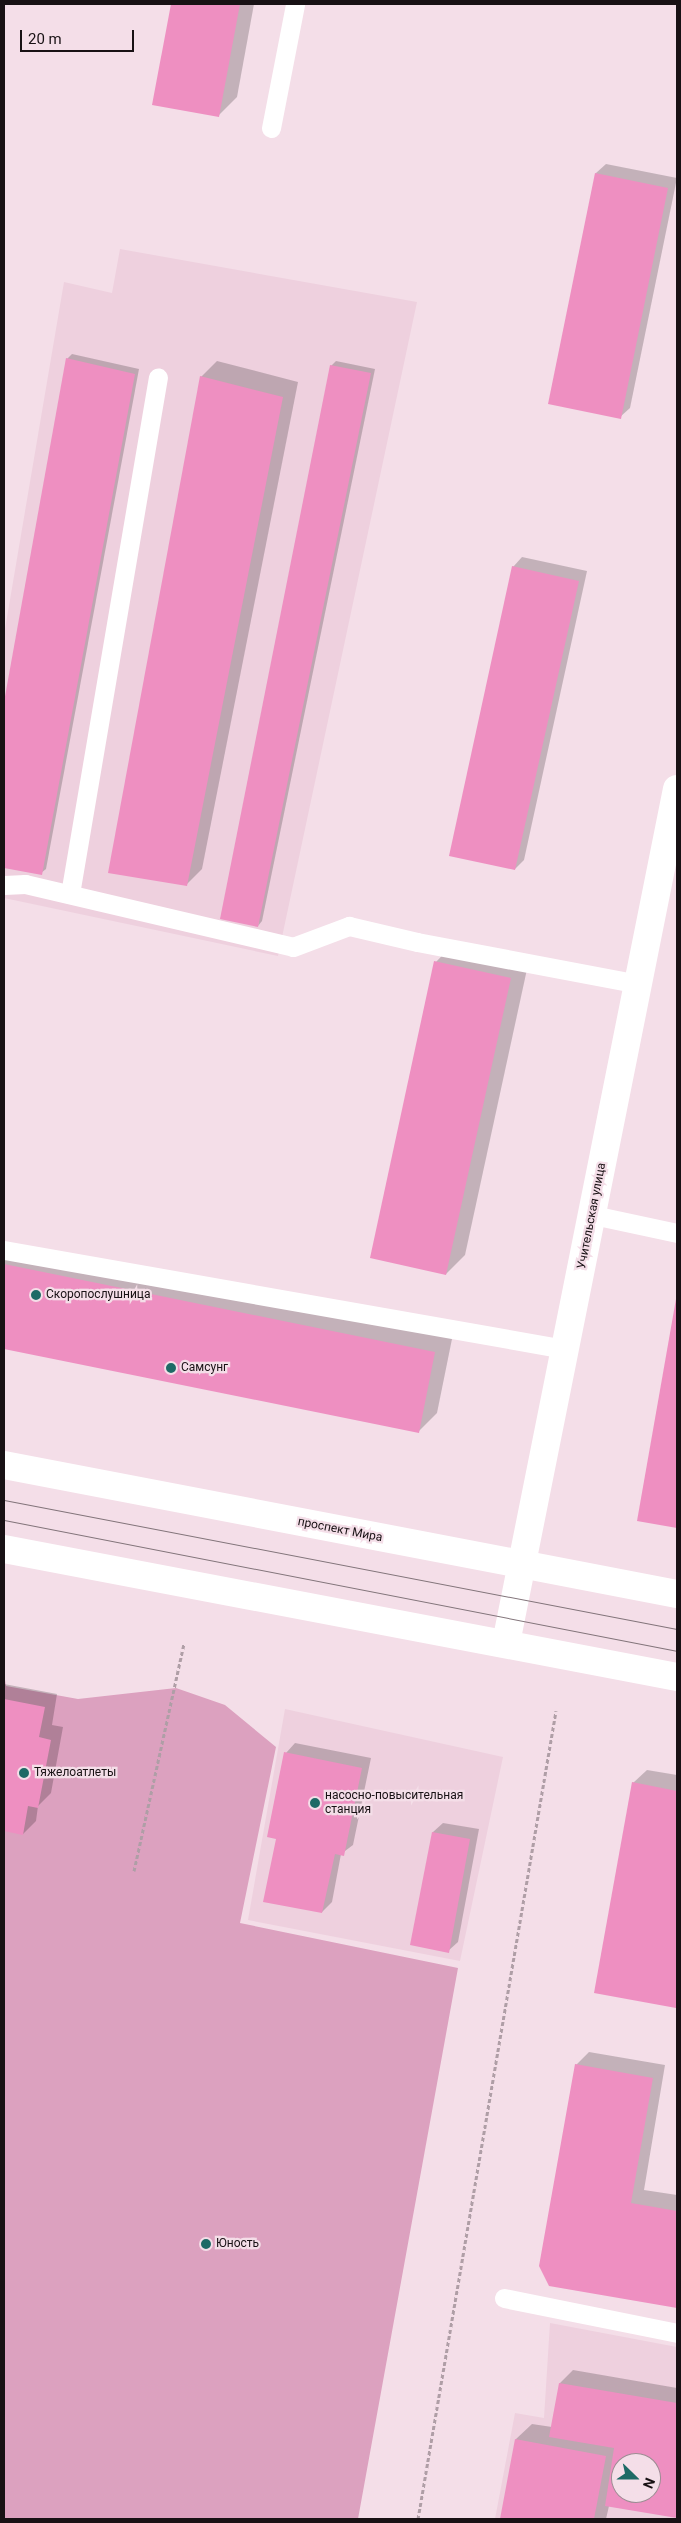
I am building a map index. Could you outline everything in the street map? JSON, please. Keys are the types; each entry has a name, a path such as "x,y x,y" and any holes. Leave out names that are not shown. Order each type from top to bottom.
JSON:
{"main road":[{"name":"Учительская улица","path":"506,1643 677,789"},
{"name":"проспект Мира","path":"4,1465 677,1594"},
{"path":"4,1549 677,1677"}],"lane":[{"path":"271,128 295,4"},
{"path":"70,894 158,377"},
{"path":"4,885 25,884 293,947 349,926 417,942 639,984"},
{"path":"593,1215 677,1233"},
{"path":"4,1250 565,1349"},
{"path":"504,2298 677,2332"}],"path":[{"path":"134,1871 184,1643"},
{"path":"418,2519 556,1711"}],"shaded area":[{"path":"120,249 417,302 278,956 4,898 4,635 64,282 112,293"},
{"name":"Юность","path":"4,1673 6,1686 78,1699 176,1688 225,1705 276,1747 240,1923 458,1968 358,2519 4,2519"},
{"path":"285,1709 503,1757 460,1961 248,1920"},
{"path":"550,2323 677,2347 677,2519 495,2519 515,2413 544,2418"}],"building":[{"path":"171,4 240,4 219,117 152,105"},
{"path":"595,173 668,188 621,419 548,404"},
{"path":"66,358 135,374 42,875 4,868 4,702"},
{"path":"330,365 371,373 258,927 220,919"},
{"path":"200,376 283,397 187,886 108,873"},
{"path":"512,566 579,581 515,870 449,856"},
{"path":"434,961 511,978 446,1275 370,1258"},
{"path":"4,1264 435,1352 419,1433 4,1349"},
{"path":"677,1299 677,1528 637,1521"},
{"name":"Тяжелоатлеты","path":"4,1699 45,1707 39,1737 51,1740 38,1808 28,1806 23,1835 4,1831"},
{"name":"насосно-повысительная станция","path":"284,1752 362,1768 344,1856 335,1854 322,1913 263,1902 276,1839 267,1837"},
{"path":"632,1782 677,1791 676,2008 594,1993"},
{"path":"432,1832 470,1839 449,1953 410,1945"},
{"path":"575,2064 653,2078 631,2203 677,2211 677,2308 549,2286 539,2266"},
{"path":"559,2383 677,2403 677,2518 605,2506 611,2467 611,2503 661,2503 661,2453 613,2453 614,2448 549,2437"},
{"path":"515,2439 606,2456 594,2519 500,2519"}],"tram line":[{"path":"4,1500 677,1629"},
{"path":"4,1520 677,1651"}],"place":[{"name":"Скоропослушница","path":"36,1295"},
{"name":"Самсунг","path":"171,1368"},
{"name":"Тяжелоатлеты","path":"24,1773"},
{"name":"насосно-повысительная станция","path":"315,1803"},
{"name":"Юность","path":"206,2244"}]}
